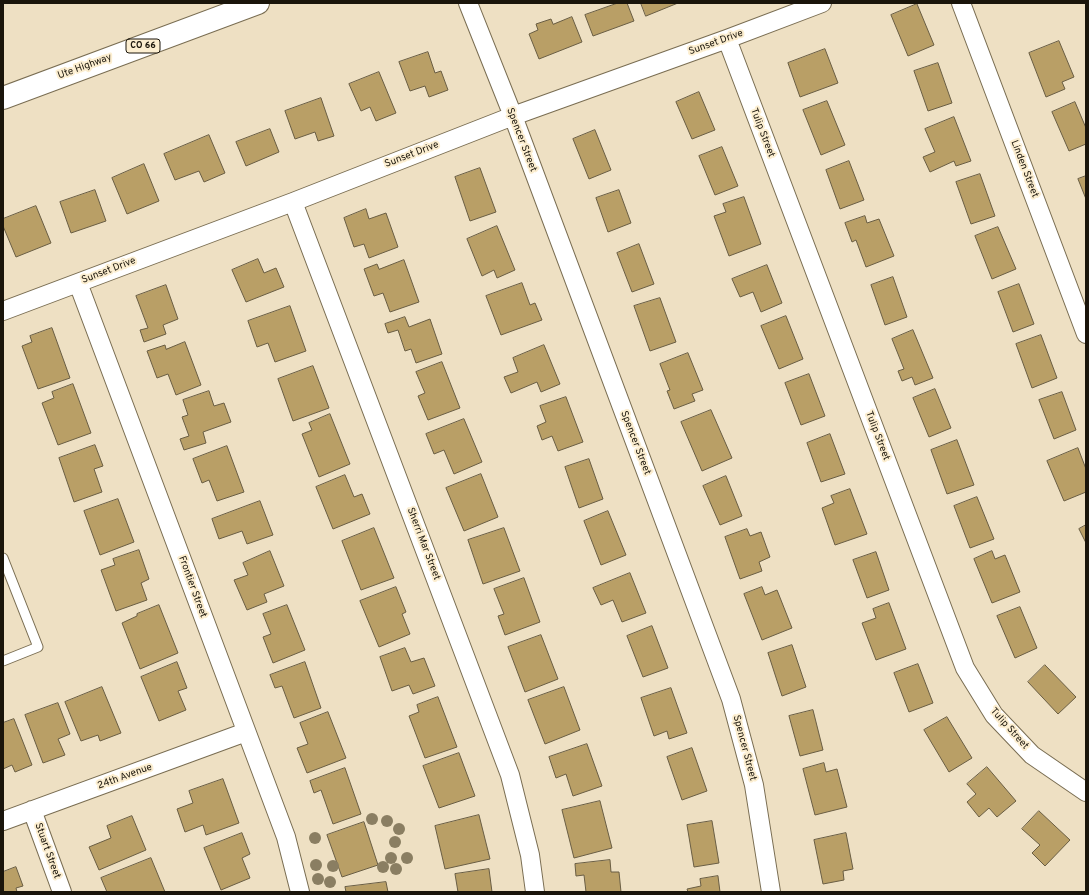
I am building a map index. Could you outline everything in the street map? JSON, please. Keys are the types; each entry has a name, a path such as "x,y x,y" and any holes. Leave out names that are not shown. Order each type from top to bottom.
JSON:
{"main road":[{"name":"Ute Highway","path":"3,98 228,8 258,3"}],"street":[{"name":"Spencer Street","path":"468,3 512,116 731,699 754,785 771,892"},
{"name":"Sunset Drive","path":"3,311 294,202 512,116 727,39 822,3"},
{"name":"Linden Street","path":"961,3 1086,334"},
{"name":"Tulip Street","path":"727,39 965,668 994,715 1032,754 1086,792"},
{"name":"Sherri Mar Street","path":"294,202 510,775 530,855 535,892"},
{"name":"Frontier Street","path":"78,283 286,838 300,892"},
{"name":"24th Avenue","path":"3,821 246,732"},
{"name":"Stuart Street","path":"32,810 62,892"}],"lane":[{"path":"3,558 38,647 3,660"}],"building":[{"path":"618,3 627,3 634,21 593,36 585,15"},
{"path":"641,3 678,3 646,16"},
{"path":"917,4 934,45 908,56 891,15"},
{"path":"572,17 582,42 539,59 529,34 538,30 536,24 551,19 553,24"},
{"path":"1059,41 1074,77 1062,82 1065,89 1046,97 1029,53"},
{"path":"825,49 838,83 800,97 788,63"},
{"path":"428,52 435,73 441,71 448,90 429,97 425,86 410,91 399,62"},
{"path":"938,63 952,103 928,111 914,71"},
{"path":"379,72 396,113 376,121 370,107 361,111 349,84"},
{"path":"699,92 715,130 692,139 676,102"},
{"path":"321,98 334,136 318,141 315,132 295,139 285,111"},
{"path":"827,101 845,145 821,155 803,110"},
{"path":"1075,102 1086,128 1086,144 1069,151 1052,112"},
{"path":"954,117 971,161 956,166 954,161 930,172 923,157 935,152 925,129"},
{"path":"270,129 279,152 246,166 236,142"},
{"path":"595,130 611,170 589,179 573,139"},
{"path":"209,135 225,173 204,182 199,171 175,180 164,154"},
{"path":"722,147 738,186 715,195 699,156"},
{"path":"849,161 864,200 840,209 826,170"},
{"path":"144,164 159,201 127,214 112,178"},
{"path":"480,168 496,212 470,221 455,177"},
{"path":"980,174 995,216 971,224 956,182"},
{"path":"1086,176 1086,199 1078,179"},
{"path":"95,190 106,221 71,233 60,202"},
{"path":"619,190 631,223 608,232 596,198"},
{"path":"744,197 761,244 729,256 714,216 726,212 723,204"},
{"path":"36,206 51,243 16,257 3,226 3,219"},
{"path":"366,209 369,219 386,213 398,247 369,258 364,244 354,247 344,218"},
{"path":"865,216 867,223 879,219 894,256 866,267 856,240 852,242 845,223"},
{"path":"497,226 515,270 497,278 494,270 482,276 467,239"},
{"path":"998,227 1016,269 992,279 975,236"},
{"path":"639,244 654,284 632,292 617,253"},
{"path":"258,259 264,273 276,268 284,287 246,302 232,270"},
{"path":"404,260 419,302 390,312 383,293 374,296 364,269 377,264 379,269"},
{"path":"767,265 782,303 761,312 753,292 740,297 732,279"},
{"path":"893,277 907,317 885,325 871,285"},
{"path":"522,283 530,305 535,303 542,320 501,335 486,296"},
{"path":"1019,284 1034,324 1013,332 998,292"},
{"path":"166,285 178,319 163,325 166,334 144,342 140,330 148,328 136,296"},
{"path":"660,298 676,342 650,351 634,306"},
{"path":"290,306 306,351 275,362 268,343 257,347 248,321"},
{"path":"786,316 803,359 779,369 761,326"},
{"path":"405,317 409,327 430,319 442,354 416,363 411,349 405,351 398,330 388,333 385,324"},
{"path":"52,328 70,378 38,389 22,346 32,342 30,336"},
{"path":"913,330 933,378 915,385 912,377 902,381 898,371 904,369 892,339"},
{"path":"1041,335 1057,378 1032,388 1016,344"},
{"path":"185,342 201,385 176,395 168,374 157,378 147,351 165,345 166,349"},
{"path":"544,345 560,384 541,392 537,382 511,393 504,377 518,372 513,358"},
{"path":"688,353 703,390 692,394 695,401 674,409 667,391 670,390 660,364"},
{"path":"442,362 460,408 428,420 418,396 425,393 416,372"},
{"path":"313,366 329,408 293,421 278,379"},
{"path":"809,374 825,416 801,425 785,383"},
{"path":"73,384 91,433 58,445 42,403 54,398 52,392"},
{"path":"935,389 951,428 929,437 913,398"},
{"path":"209,391 214,406 224,403 231,422 203,432 206,443 184,450 180,439 189,436 182,417 188,415 183,400"},
{"path":"1062,392 1076,430 1054,439 1039,400"},
{"path":"566,397 583,442 558,451 552,436 542,440 537,426 546,422 540,406"},
{"path":"711,410 732,458 702,471 681,422"},
{"path":"330,414 350,464 319,477 302,434 312,430 309,423"},
{"path":"464,419 482,462 454,474 444,450 434,454 426,434"},
{"path":"830,434 845,474 821,482 807,443"},
{"path":"957,440 974,485 947,494 931,450"},
{"path":"95,445 103,466 94,469 102,492 74,502 59,458"},
{"path":"227,446 244,492 217,501 209,480 202,483 193,459"},
{"path":"1078,448 1086,469 1086,492 1064,501 1047,461"},
{"path":"589,459 603,499 579,508 565,467"},
{"path":"481,474 498,517 464,531 446,488"},
{"path":"345,475 354,497 362,494 370,514 333,529 316,487"},
{"path":"726,476 742,516 720,525 703,486"},
{"path":"850,489 867,534 835,545 822,508 834,503 831,496"},
{"path":"977,497 994,539 970,548 954,506"},
{"path":"118,499 134,542 100,555 84,511"},
{"path":"260,501 273,535 247,544 242,531 219,539 212,519"},
{"path":"608,511 626,555 601,565 584,521"},
{"path":"1086,525 1086,543 1079,529"},
{"path":"374,528 394,578 361,590 342,541"},
{"path":"504,528 520,571 483,584 468,540"},
{"path":"747,529 750,536 761,532 770,557 759,562 762,571 740,579 725,537"},
{"path":"139,550 149,579 141,583 147,600 116,611 101,570 115,565 113,559"},
{"path":"270,551 284,586 264,594 267,602 247,610 234,580 248,575 243,563"},
{"path":"992,551 995,559 1005,555 1020,592 992,603 974,559"},
{"path":"876,552 889,590 867,598 853,560"},
{"path":"630,573 646,613 622,622 613,600 601,605 593,588"},
{"path":"524,578 540,622 505,635 498,616 504,614 494,589"},
{"path":"396,587 406,612 402,614 410,634 379,647 360,601"},
{"path":"762,587 765,595 777,590 792,628 762,640 744,594"},
{"path":"889,603 906,649 876,660 862,623 876,618 873,609"},
{"path":"159,605 178,653 140,669 122,623 137,616 137,614"},
{"path":"287,605 305,650 273,663 263,637 271,634 263,614"},
{"path":"1020,607 1037,648 1015,658 997,616"},
{"path":"652,626 668,668 643,677 627,636"},
{"path":"541,635 558,679 525,692 508,647"},
{"path":"792,645 806,687 782,696 768,653"},
{"path":"405,648 411,662 424,658 435,686 413,694 409,685 392,691 380,657"},
{"path":"177,662 187,688 178,691 186,710 159,721 141,677"},
{"path":"305,662 321,708 294,718 282,686 275,688 270,675"},
{"path":"918,664 933,703 909,712 894,673"},
{"path":"1045,665 1076,697 1058,714 1028,682"},
{"path":"102,687 121,733 100,741 98,735 81,741 65,702"},
{"path":"564,687 580,730 545,744 528,700"},
{"path":"671,688 687,733 669,739 667,731 654,736 641,698"},
{"path":"438,697 457,747 425,758 409,716 419,712 417,705"},
{"path":"58,703 70,734 58,739 65,755 43,763 25,715"},
{"path":"813,710 823,750 800,756 789,716"},
{"path":"328,712 346,758 307,773 297,748 308,744 300,723"},
{"path":"947,717 972,758 949,772 924,730"},
{"path":"14,719 32,765 15,772 12,765 3,769 3,723"},
{"path":"587,744 602,786 573,796 566,774 556,778 549,757"},
{"path":"692,748 707,791 682,800 667,757"},
{"path":"459,753 475,796 439,808 423,766"},
{"path":"824,763 826,772 837,769 847,807 815,815 803,769"},
{"path":"987,767 1016,801 997,817 989,808 979,817 967,802 976,794 967,784"},
{"path":"345,768 361,814 333,824 321,790 314,793 310,781"},
{"path":"223,779 239,823 206,835 203,825 185,832 177,809 193,803 189,791"},
{"path":"600,801 612,848 574,858 562,810"},
{"path":"1039,811 1070,840 1045,866 1032,853 1040,845 1022,829"},
{"path":"479,815 490,859 445,869 435,826"},
{"path":"132,816 146,850 99,870 89,847 111,838 107,826"},
{"path":"712,821 719,863 694,867 687,825"},
{"path":"364,822 378,865 342,877 327,835"},
{"path":"242,833 250,854 242,858 250,878 221,890 204,848"},
{"path":"846,833 853,869 843,871 844,880 823,884 814,840"},
{"path":"151,858 165,892 107,892 101,878"},
{"path":"610,860 611,872 619,872 621,892 586,892 584,875 576,876 575,864"},
{"path":"16,867 23,886 16,888 17,892 3,892 3,872"},
{"path":"489,869 492,892 458,892 455,874"},
{"path":"718,876 720,892 688,892 687,889 701,886 700,879"},
{"path":"386,882 388,892 346,892 345,887"}]}
